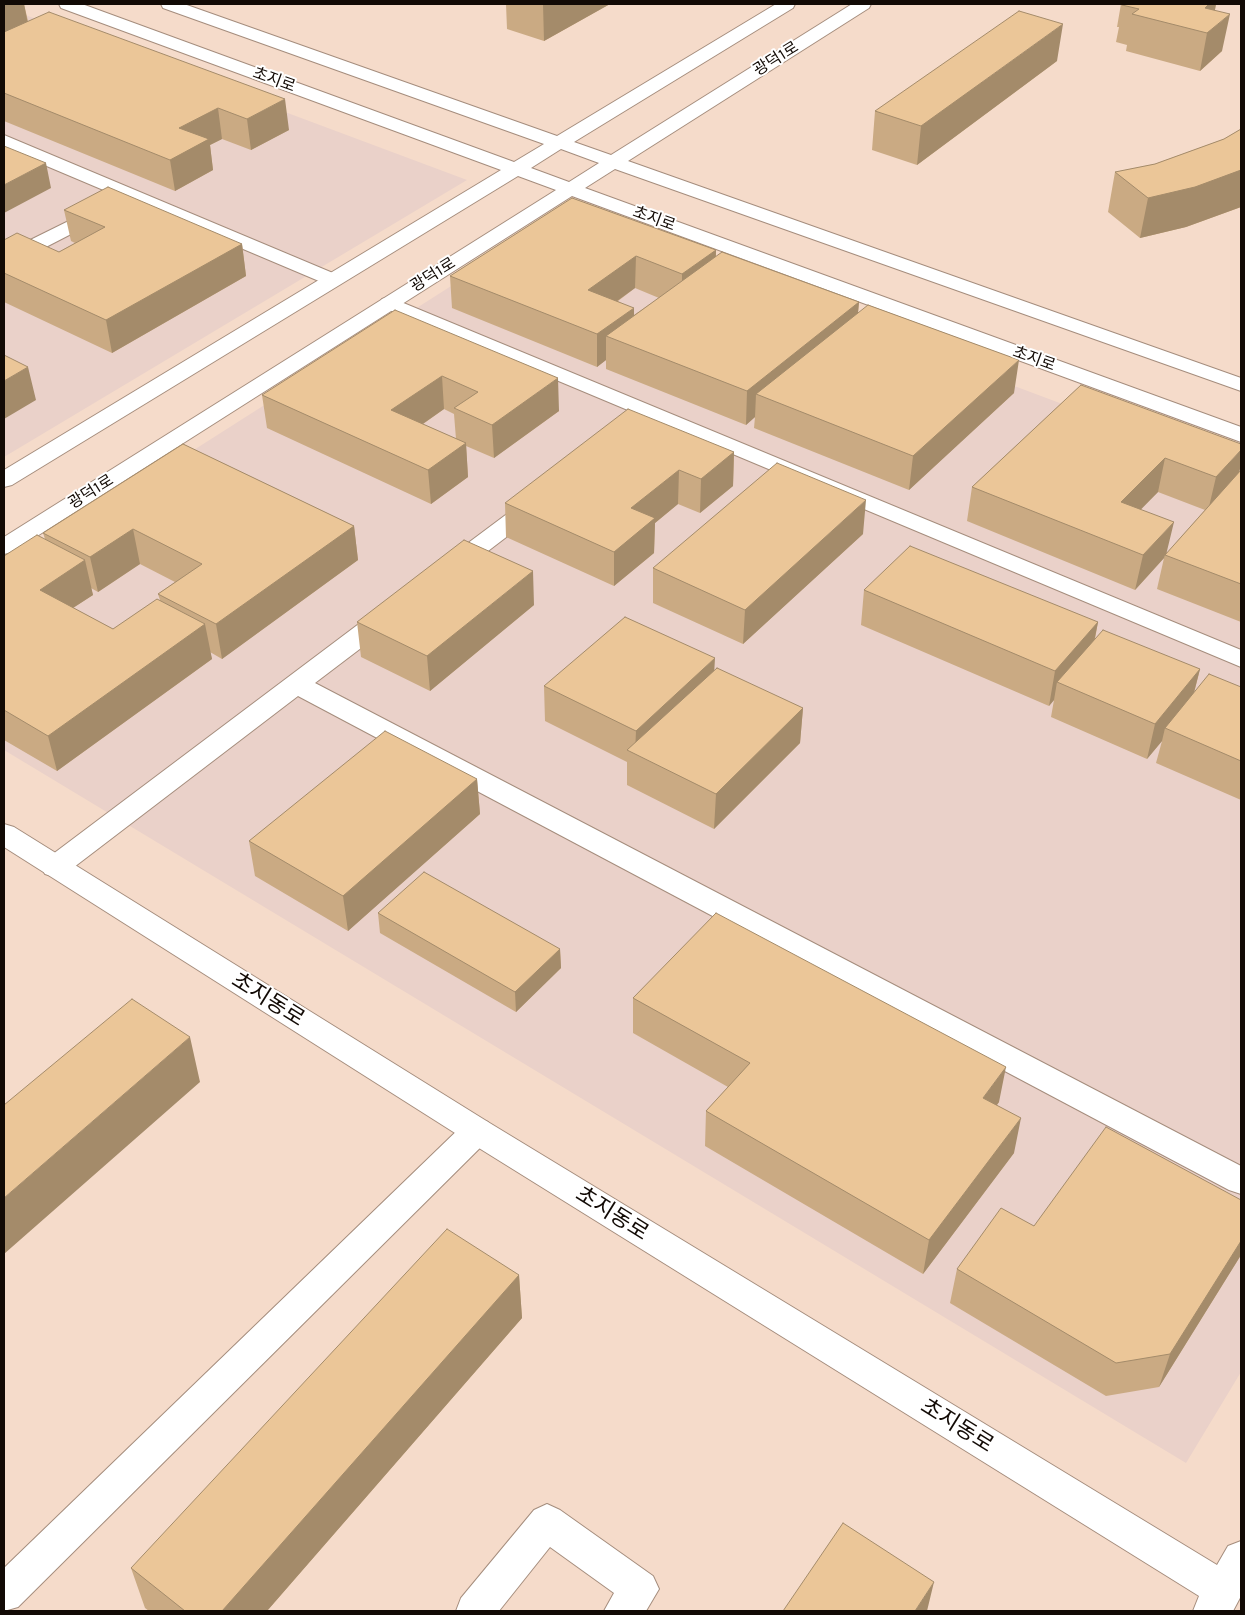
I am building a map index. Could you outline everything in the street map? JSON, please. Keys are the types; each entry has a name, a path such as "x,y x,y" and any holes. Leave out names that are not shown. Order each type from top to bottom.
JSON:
{"street":[{"name":"초지로","path":"67,4 1241,435"},
{"name":"초지로","path":"169,4 1241,385"},
{"path":"4,480 787,4"},
{"name":"광덕1로","path":"4,547 863,4"},
{"path":"4,141 333,280"},
{"path":"4,261 131,195"},
{"path":"389,304 1241,658"},
{"path":"630,432 654,414"},
{"path":"432,582 551,492"},
{"path":"55,867 408,600"},
{"path":"297,684 1241,1181"},
{"name":"초지동로","path":"4,834 477,1131 1226,1587"},
{"path":"4,1594 477,1131"},
{"path":"474,1611 547,1522 640,1589 623,1611"}],"shaded area":[{"path":"4,7 467,180 4,457"},
{"path":"561,216 1241,471 1241,1372 1186,1463 4,750 4,571"}],"building":[{"path":"1123,4 1209,4 1205,8 1230,14 1207,33 1132,14 1139,9"},
{"path":"1019,11 1063,24 921,126 875,111"},
{"path":"49,12 285,99 247,119 218,108 179,128 209,139 170,160 4,93 4,32"},
{"path":"1241,129 1241,170 1195,187 1148,198 1115,172 1155,164 1224,139"},
{"path":"4,146 46,163 4,185"},
{"path":"108,187 242,244 106,320 4,273 4,240 17,233 59,252 105,227 64,210"},
{"path":"572,198 716,250 682,274 636,256 588,290 634,308 597,334 450,276"},
{"path":"722,252 859,302 747,391 606,336"},
{"path":"868,305 1019,360 913,456 756,394"},
{"path":"395,310 558,378 492,425 454,408 478,392 442,376 391,410 466,443 428,470 262,395"},
{"path":"4,355 28,367 4,381"},
{"path":"1081,385 1241,444 1241,450 1216,477 1165,458 1121,502 1174,522 1143,555 972,487"},
{"path":"628,409 734,452 701,479 679,470 631,508 655,518 614,552 505,503"},
{"path":"183,444 354,526 216,624 158,594 202,564 133,529 90,557 43,533"},
{"path":"777,463 866,500 745,610 653,568"},
{"path":"1241,470 1241,584 1165,555"},
{"path":"37,535 85,560 40,590 113,629 157,599 205,624 48,736 4,710 4,556"},
{"path":"464,540 533,571 427,656 357,622"},
{"path":"910,546 1098,622 1055,671 864,590"},
{"path":"625,617 715,658 636,731 544,686"},
{"path":"1103,630 1200,669 1155,724 1057,682"},
{"path":"717,668 803,708 716,794 627,750"},
{"path":"1209,674 1241,687 1241,761 1165,728"},
{"path":"385,731 477,779 343,896 249,841"},
{"path":"424,872 560,949 515,992 378,913"},
{"path":"716,913 1006,1067 983,1098 1021,1118 929,1240 706,1111 750,1063 633,998"},
{"path":"132,999 190,1037 4,1198 4,1105"},
{"path":"1106,1127 1241,1200 1241,1241 1170,1354 1116,1363 957,1269 1001,1208 1034,1226"},
{"path":"447,1229 519,1275 222,1611 185,1611 131,1568"},
{"path":"843,1523 934,1582 915,1611 783,1611"}]}
